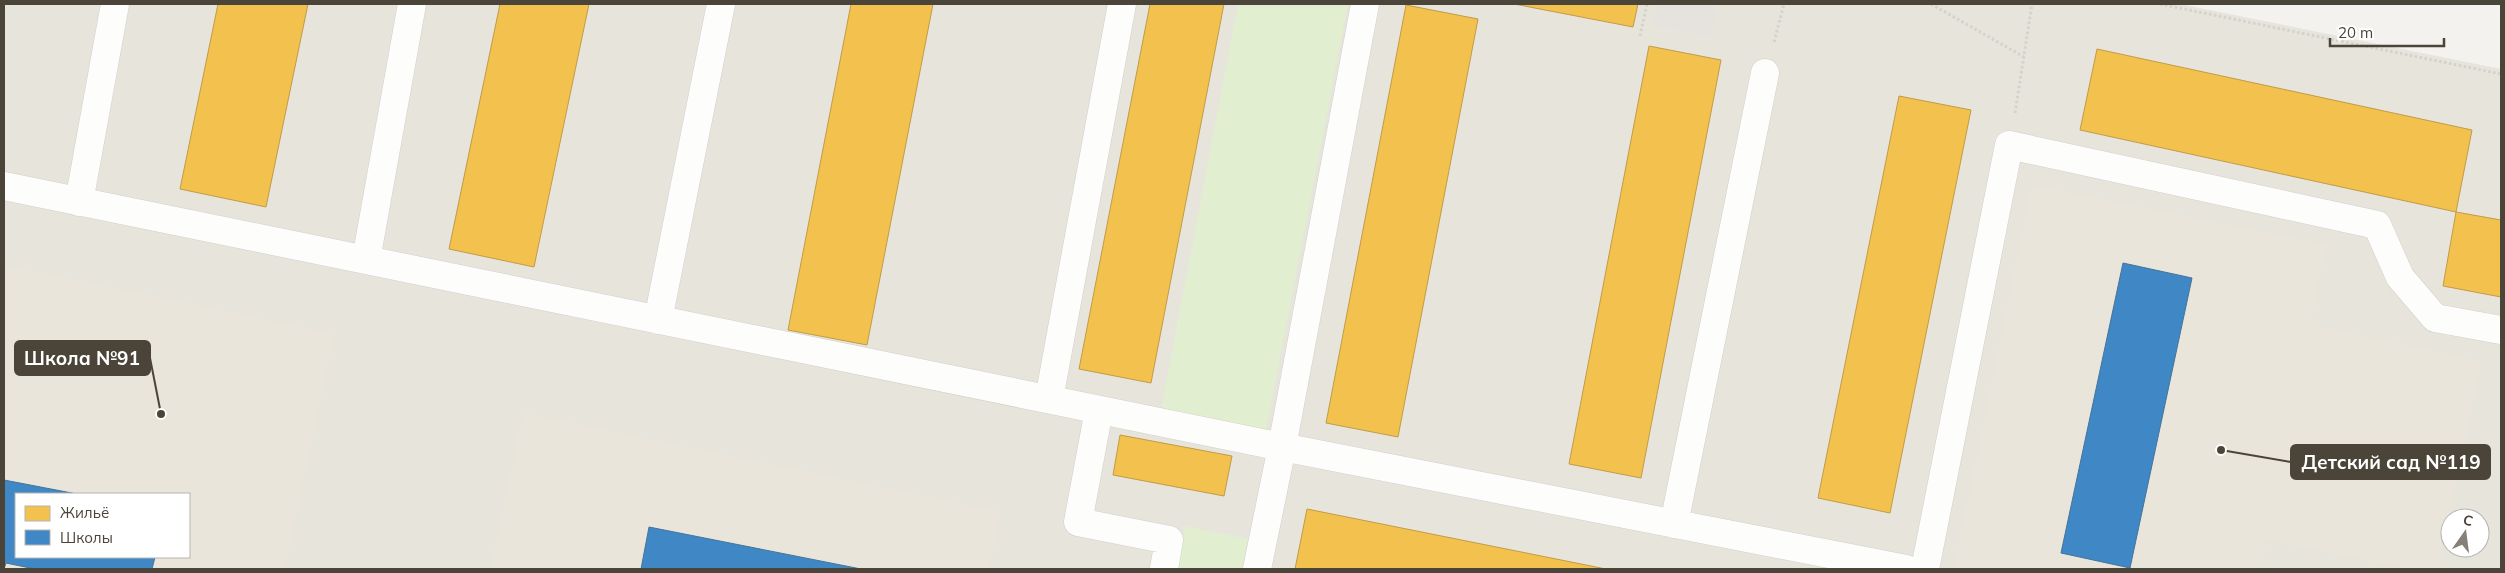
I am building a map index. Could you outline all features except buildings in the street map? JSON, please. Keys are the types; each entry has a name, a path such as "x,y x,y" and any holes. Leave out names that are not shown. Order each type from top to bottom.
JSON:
{"lane":[{"path":"79,202 115,4"},
{"path":"366,260 412,4"},
{"path":"658,320 721,4"},
{"path":"1049,399 1122,4"},
{"path":"1257,569 1282,447 1365,4"},
{"path":"1674,524 1765,73"},
{"path":"1925,569 2009,145 2377,224 2400,277 2435,318 2501,330"},
{"path":"4,186 1282,447 1906,569"},
{"path":"1099,410 1078,522 1169,540 1164,569"}],"path":[{"path":"1640,36 1647,4"},
{"path":"1765,73 1784,4"},
{"path":"1931,4 2024,57"},
{"path":"2009,145 2032,4"},
{"path":"2160,4 2501,74"}],"shaded area":[{"path":"4,4 2180,4 2501,69 2501,569 4,569"},
{"path":"1657,4 1718,4 1710,36 1653,26"},
{"path":"2032,185 2326,245 2310,325 2481,361 2451,508 2440,508 2441,558 2439,569 2411,569 2267,540 2261,569 1954,569"},
{"path":"4,265 334,334 285,569 4,569"},
{"path":"523,413 1001,512 989,569 491,569"}],"green space":[{"path":"1238,4 1348,4 1266,430 1161,410"},
{"path":"1185,526 1248,539 1242,569 1176,569"}],"place":[{"name":"Школа №91","path":"161,414"},
{"name":"Детский сад №119","path":"2221,450"}]}
